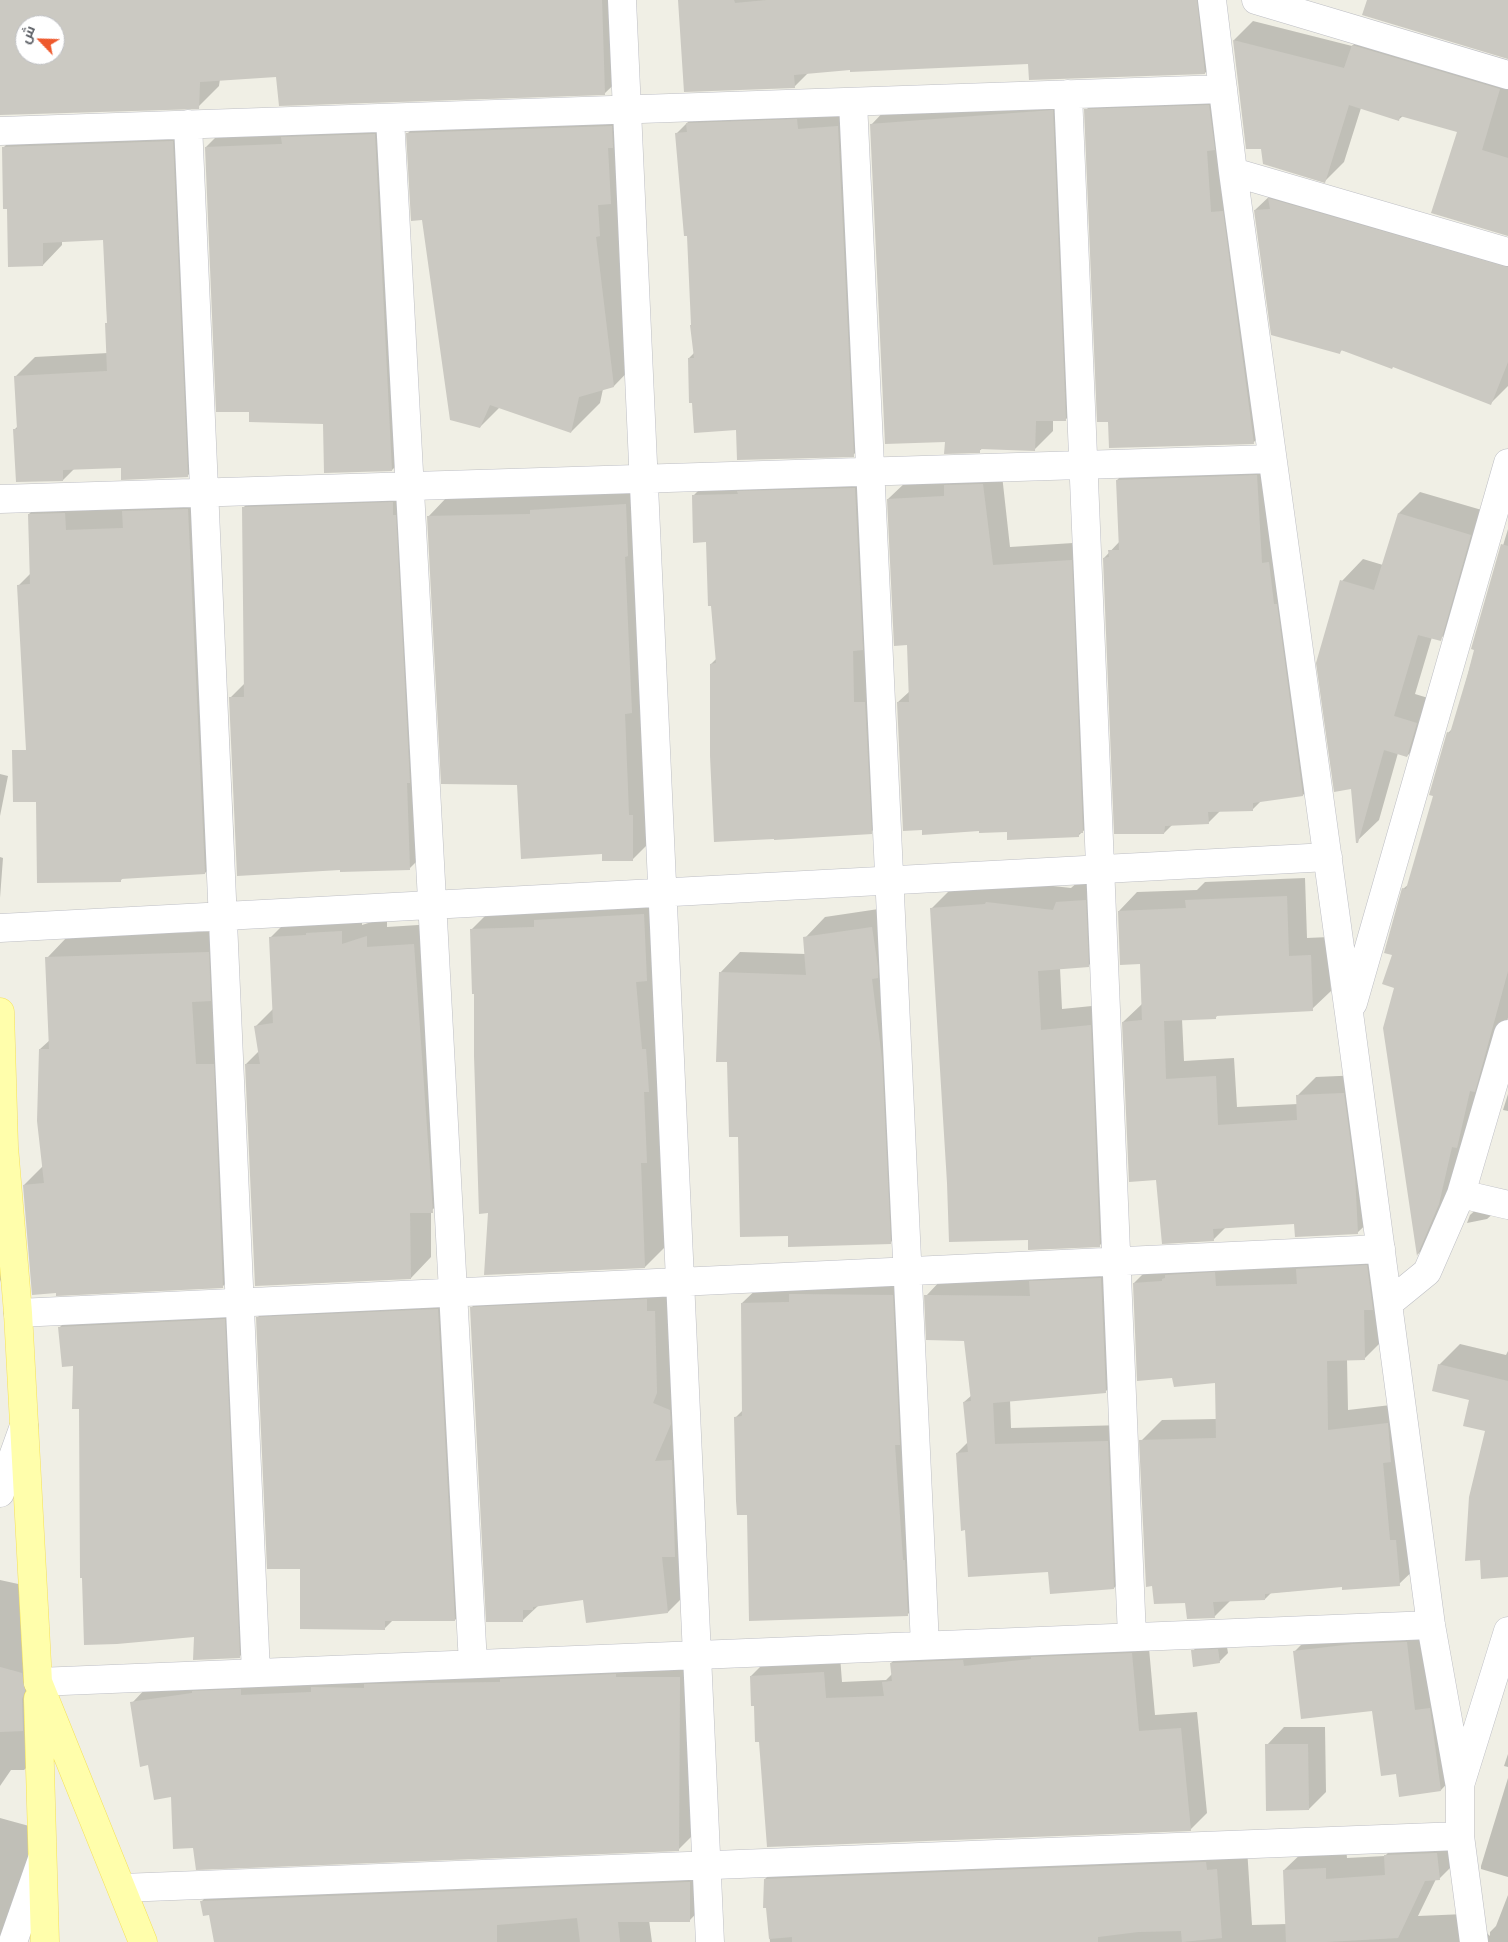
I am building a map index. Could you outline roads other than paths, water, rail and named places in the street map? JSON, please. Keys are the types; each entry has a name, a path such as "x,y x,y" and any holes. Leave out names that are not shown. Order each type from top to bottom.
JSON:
{"main road":[{"path":"0,1012 4,1147 18,1313 38,1682 45,1942"},
{"path":"38,1682 143,1942"}],"street":[{"path":"622,0 710,1942"},
{"path":"1212,0 1233,172 1350,1013 1431,1625 1460,1787 1460,1836 1474,1942"},
{"path":"1256,0 1508,75"},
{"path":"0,131 1223,89"},
{"path":"1068,94 1132,1637"},
{"path":"853,102 925,1645"},
{"path":"390,118 473,1664"},
{"path":"188,124 256,1673"},
{"path":"1233,172 1508,252"},
{"path":"0,499 1272,459"},
{"path":"1350,1013 1508,464"},
{"path":"0,928 1328,857"},
{"path":"1388,1303 1427,1272 1461,1194 1508,1034"},
{"path":"1461,1194 1508,1205"},
{"path":"18,1313 1381,1248"},
{"path":"0,1493 24,1426"},
{"path":"38,1682 1431,1625"},
{"path":"1460,1787 1508,1631"},
{"path":"122,1888 1460,1836"},
{"path":"12,1942 42,1857"}]}
